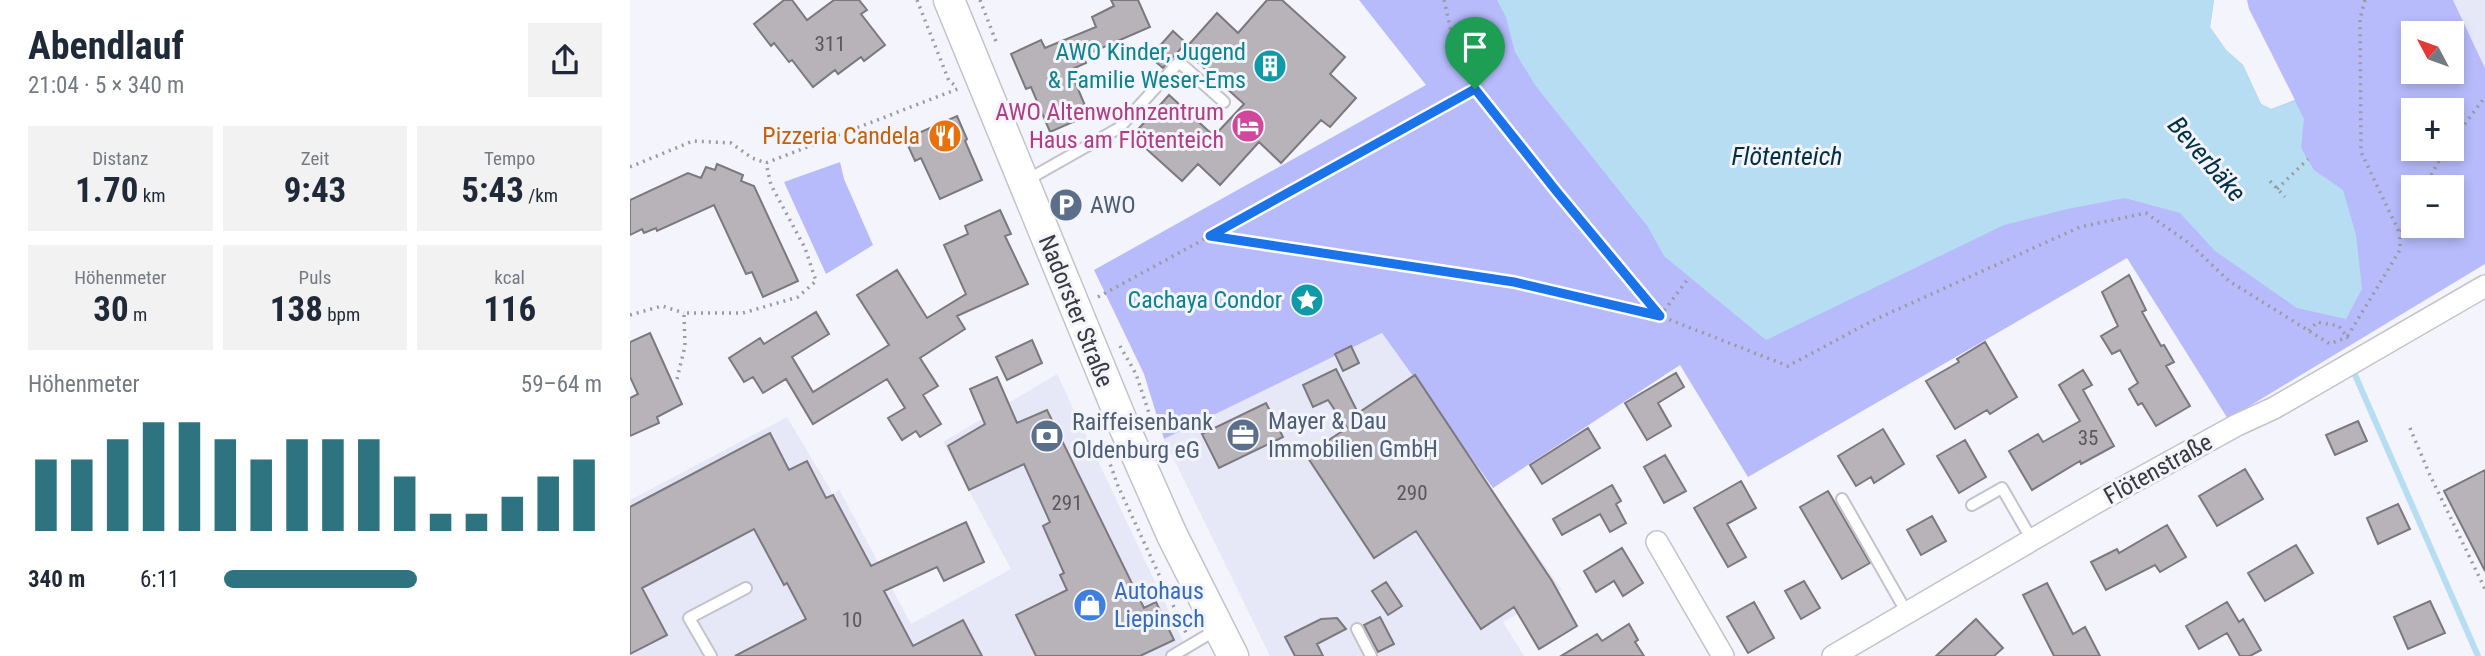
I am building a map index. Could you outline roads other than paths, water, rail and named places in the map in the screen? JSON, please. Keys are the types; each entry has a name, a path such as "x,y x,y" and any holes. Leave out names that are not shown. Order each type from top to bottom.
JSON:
{"street":[{"name":"Nadorster Straße","path":"948,0 1075,310 1172,535 1233,656"},
{"name":"Flötenstraße","path":"1833,656 2032,540 2220,434 2274,408 2485,286"},
{"path":"1657,542 1723,656"}],"lane":[{"path":"1024,182 1119,128 1180,62 1224,102"},
{"path":"1972,505 2002,488 2032,540"},
{"path":"1842,499 1907,613"},
{"path":"711,656 689,618 746,588"},
{"path":"1172,656 1218,628"},
{"path":"1357,629 1371,656"}],"water":[{"name":"Flötenteich","path":"1497,0 2214,0 2210,27 2226,50 2243,65 2261,104 2271,109 2295,101 2304,119 2301,148 2314,170 2343,190 2356,235 2362,289 2346,319 2297,308 2215,251 2180,213 2125,198 2004,225 1766,340 1664,256 1648,227 1535,85 1515,52 1506,17"}],"waterway":[{"name":"Beverbäke","path":"2352,368 2478,656"}],"place":[{"name":"AWO Kinder, Jugend & Familie Weser-Ems","path":"1270,66"},
{"name":"AWO Altenwohnzentrum Haus am Flötenteich","path":"1248,126"},
{"name":"Pizzeria Candela","path":"945,136"},
{"name":"AWO","path":"1066,205"},
{"name":"Cachaya Condor","path":"1307,300"},
{"name":"Mayer & Dau Immobilien GmbH","path":"1243,435"},
{"name":"Raiffeisenbank Oldenburg eG","path":"1047,436"},
{"name":"Autohaus Liepinsch","path":"1090,605"}]}
